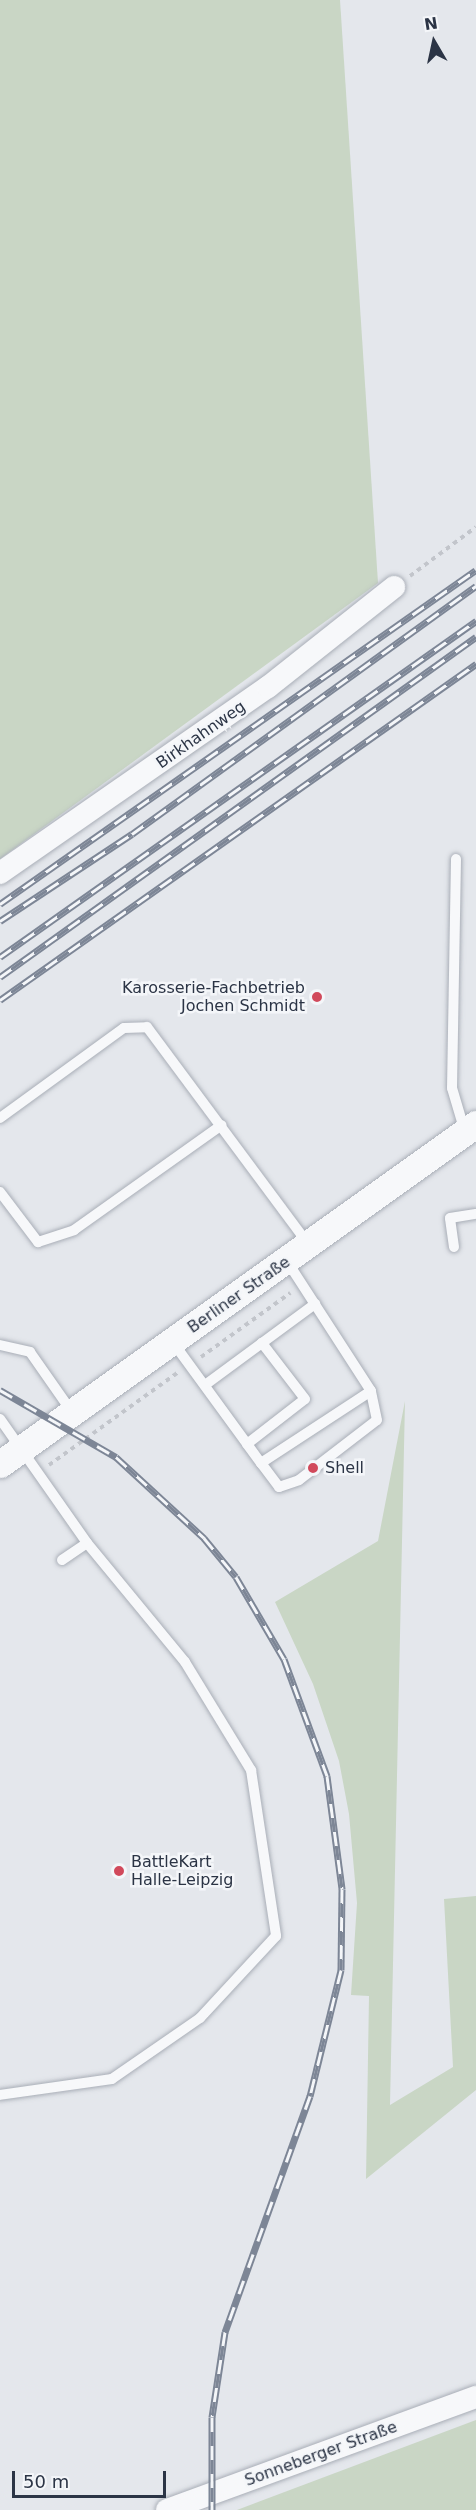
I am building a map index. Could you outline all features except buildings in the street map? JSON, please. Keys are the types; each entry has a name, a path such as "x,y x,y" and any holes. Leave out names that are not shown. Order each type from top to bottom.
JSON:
{"street":[{"name":"Birkhahnweg","path":"0,873 268,687 394,587"},
{"name":"Berliner Straße","path":"10,1457 470,1128"},
{"name":"Sonneberger Straße","path":"167,2510 476,2397"}],"lane":[{"path":"456,859 452,1088 470,1128"},
{"path":"0,1118 124,1029 136,1026 156,1035 222,1125 298,1253 302,1284 371,1391 377,1420 299,1480 279,1487 172,1341"},
{"path":"0,1192 38,1242 74,1230 222,1125"},
{"path":"454,1247 450,1218 476,1214"},
{"path":"205,1385 315,1304"},
{"path":"247,1444 305,1399 262,1343"},
{"path":"0,1345 30,1352 72,1412"},
{"path":"261,1464 371,1391"},
{"path":"0,1419 10,1457 37,1474 87,1544 185,1662 251,1770 276,1936 200,2018 112,2079 0,2095"},
{"path":"62,1560 87,1544"}],"path":[{"path":"394,587 476,527"},
{"path":"37,1474 302,1284"}],"green space":[{"path":"0,0 340,0 378,583 0,859"},
{"path":"405,1401 390,2105 453,2067 444,1899 476,1896 476,2090 366,2179 369,1996 351,1995 357,1903 349,1814 339,1761 313,1684 275,1602 378,1541"},
{"path":"476,2420 476,2510 237,2510"}],"railway":[{"path":"0,904 476,570"},
{"path":"0,921 132,834 476,586"},
{"path":"0,957 476,621"},
{"path":"0,977 476,637"},
{"path":"0,1000 476,664"},
{"path":"0,1390 116,1457 204,1538 236,1577 284,1659 327,1776 342,1889 341,1970 310,2096 225,2332 212,2417 212,2510"}],"place":[{"name":"Karosserie-Fachbetrieb Jochen Schmidt","path":"317,997"},
{"name":"Shell","path":"313,1468"},
{"name":"BattleKart Halle-Leipzig","path":"119,1871"}]}
